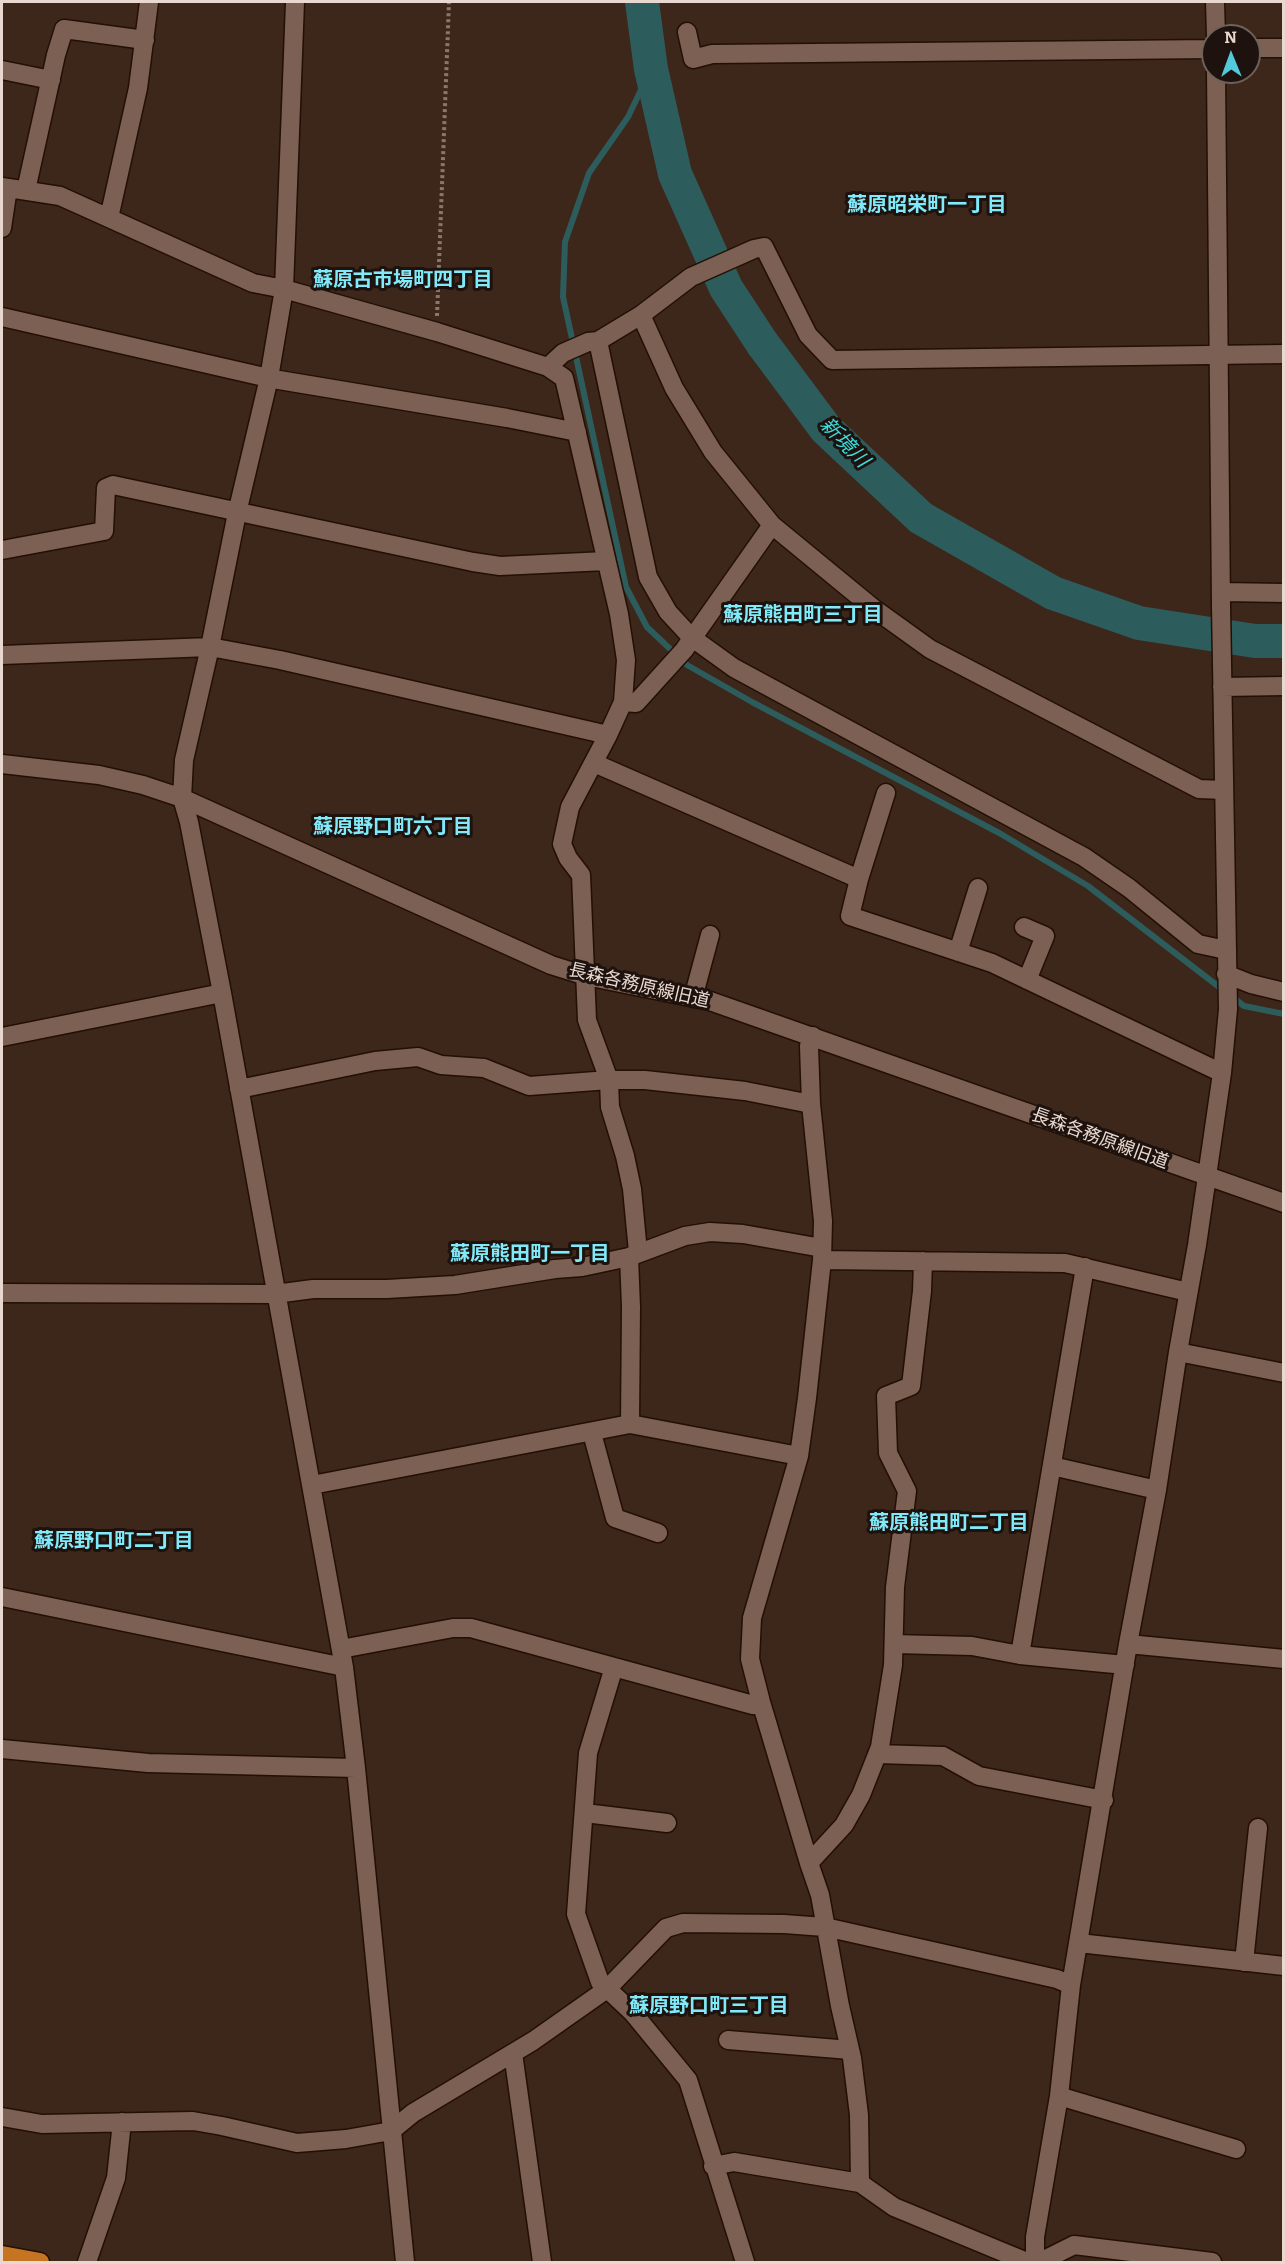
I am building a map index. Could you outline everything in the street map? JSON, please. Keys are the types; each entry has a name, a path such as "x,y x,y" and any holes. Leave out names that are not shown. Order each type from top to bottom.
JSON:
{"main road":[{"path":"2,2255 40,2262"}],"street":[{"path":"109,218 138,88 149,2"},
{"path":"295,2 284,289 269,378 237,513 210,648 184,760 182,798 189,822 222,993 342,1658 356,1768 405,2262"},
{"path":"1215,2 1216,24"},
{"path":"2,228 12,188 51,80 64,29 145,40"},
{"path":"687,32 693,59 712,54 1201,49"},
{"path":"1261,48 1284,48"},
{"path":"2,70 51,80"},
{"path":"1035,2262 1035,2237 1059,2096 1071,1986 1104,1800 1128,1644 1157,1491 1207,1177 1222,1073 1228,1009 1216,84"},
{"path":"12,188 60,196 253,283 284,289 437,332 548,367 564,378 619,614 626,660 622,702 608,735 570,807 562,844 568,858 581,875 587,1020 609,1080 610,1107 632,1189 630,1424"},
{"path":"548,367 563,352 593,341 641,315 691,276 754,249 764,248 808,335 832,360 1284,354"},
{"path":"641,315 674,388 713,452 772,525 873,608 930,649 1199,789 1224,790"},
{"path":"2,317 269,378 577,432"},
{"path":"593,341 648,577 688,643 1084,857 1129,888 1198,944 1226,950"},
{"path":"2,549 104,531 106,488 113,485 237,513 500,566 606,561"},
{"path":"622,702 636,703 669,667 772,525"},
{"path":"1221,599 1284,593"},
{"path":"2,655 210,648 280,660 608,735"},
{"path":"1222,678 1284,686"},
{"path":"594,763 859,879"},
{"name":"長森各務原線旧道","path":"2,764 99,775 143,785 182,798 551,965 586,976 710,1001 1284,1203"},
{"path":"886,793 850,916 992,963 1222,1073"},
{"path":"958,952 978,888"},
{"path":"1024,927 1045,936 1027,980"},
{"path":"693,998 710,935"},
{"path":"1226,976 1284,992"},
{"path":"2,1037 222,993"},
{"path":"813,1036 809,1046 811,1104 823,1221 822,1254 799,1456 752,1618 750,1659 820,1895 850,2050 859,2115 860,2183"},
{"path":"239,1089 375,1061 418,1057 441,1065 484,1068 529,1086 609,1080 645,1080 734,1090 811,1104"},
{"path":"2,1293 275,1294 313,1289 387,1289 455,1285 555,1269 582,1267 633,1255 685,1236 710,1232 743,1234 822,1254 923,1261 1065,1263 1188,1292"},
{"path":"809,1863 844,1825 861,1795 877,1754 893,1665 895,1587 907,1491 888,1453 886,1395 911,1386 922,1291 923,1261"},
{"path":"1020,1655 1085,1267"},
{"path":"1178,1352 1284,1373"},
{"path":"312,1485 630,1424 799,1456"},
{"path":"592,1432 615,1518 658,1533"},
{"path":"1052,1466 1157,1491"},
{"path":"2,1598 342,1658 453,1628 471,1628 753,1705 761,1702"},
{"path":"894,1644 972,1646 1020,1655 1125,1665"},
{"path":"1128,1644 1284,1659"},
{"path":"614,1667 588,1753 576,1914 600,1982 633,2013 688,2080 713,2166 745,2262"},
{"path":"2,1749 148,1762 356,1768"},
{"path":"877,1754 943,1756 979,1776 1104,1800"},
{"path":"585,1813 667,1823"},
{"path":"1244,1962 1258,1827"},
{"path":"2,2117 42,2124 193,2121 297,2143 346,2139 391,2131 413,2113 513,2053 608,1989 666,1928 683,1923 784,1924 825,1927 1057,1978 1071,1986"},
{"path":"1079,1943 1284,1966"},
{"path":"728,2040 850,2050"},
{"path":"513,2053 542,2262"},
{"path":"1059,2096 1236,2149"},
{"path":"87,2262 116,2178 122,2122"},
{"path":"713,2166 734,2162 860,2183 894,2207 1027,2262"},
{"path":"1040,2262 1074,2245 1212,2262"}],"path":[{"path":"437,332 449,2"}],"waterway":[{"name":"新境川","path":"642,2 651,69 675,174 726,288 762,343 826,429 921,518 1053,593 1139,623 1255,641 1284,641"},
{"path":"651,69 628,117 589,173 565,242 563,297 626,587 647,627 687,665 1001,834 1088,886 1223,990"},
{"path":"1231,996 1244,1006 1284,1014"}],"district":[{"name":"蘇原昭栄町一丁目","path":"927,205"},
{"name":"蘇原古市場町四丁目","path":"403,280"},
{"name":"蘇原熊田町三丁目","path":"803,615"},
{"name":"蘇原野口町六丁目","path":"393,827"},
{"name":"蘇原熊田町一丁目","path":"530,1254"},
{"name":"蘇原熊田町二丁目","path":"949,1523"},
{"name":"蘇原野口町二丁目","path":"114,1541"},
{"name":"蘇原野口町三丁目","path":"709,2006"}]}
